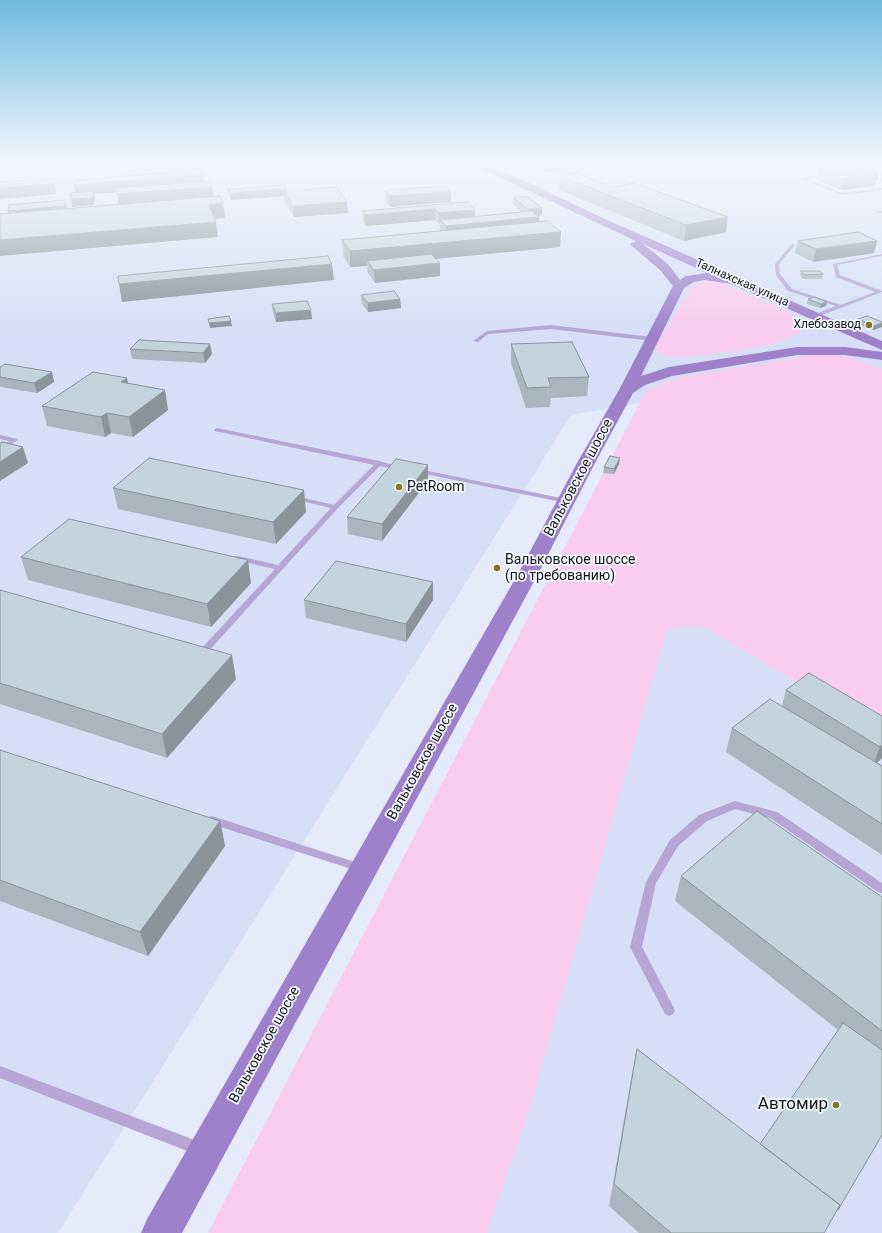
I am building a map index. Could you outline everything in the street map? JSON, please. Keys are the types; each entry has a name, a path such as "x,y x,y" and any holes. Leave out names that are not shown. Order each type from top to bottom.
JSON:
{"main road":[{"path":"598,220 645,250 664,267 679,286 684,282 697,277 728,277"},
{"name":"Талнахская улица","path":"601,221 882,346"},
{"name":"Вальковское шоссе","path":"161,1233 528,574 627,390 679,286"},
{"path":"627,390 654,376 687,369 797,351 817,344 827,336 827,327 818,317"},
{"path":"649,345 653,360 666,366 687,369"},
{"path":"797,351 845,351 882,356"}],"lane":[{"path":"793,245 777,264 778,274 790,290 840,306"},
{"path":"880,292 838,276 836,264 882,255"},
{"path":"818,317 840,306 880,292"},
{"path":"476,342 487,333 551,328 649,345"},
{"path":"217,430 566,501"},
{"path":"0,437 15,440 0,449"},
{"path":"188,648 203,652 378,463"},
{"path":"291,497 336,507"},
{"path":"227,556 281,568"},
{"path":"669,1010 636,947 651,882 674,843 703,818 735,806 773,815 882,889"},
{"path":"204,818 363,869"},
{"path":"0,1072 206,1151"}],"shaded area":[{"path":"0,220 882,220 882,386 832,369 571,415 58,1233 0,1233"},
{"path":"706,280 714,280 791,313 803,330 791,337 768,345 743,350 689,357 673,357 660,354 654,348 693,285"},
{"path":"809,356 844,356 882,369 882,732 704,627 684,626 667,629 526,1120 486,1233 208,1233 646,391 676,378"},
{"path":"649,592 882,720 882,1233 401,1233"}],"building":[{"path":"0,220 215,220 216,222 0,240"},
{"path":"440,220 445,220 513,220 446,226"},
{"path":"672,220 715,220 686,225"},
{"path":"548,221 561,232 350,251 342,240"},
{"path":"858,232 877,241 816,249 798,241"},
{"path":"431,254 440,263 374,270 367,261"},
{"path":"328,256 332,264 119,284 118,276"},
{"path":"801,271 819,271 823,274 804,275"},
{"path":"394,291 400,299 368,303 361,295"},
{"path":"815,297 827,302 821,304 808,299"},
{"path":"307,301 311,310 276,313 272,304"},
{"path":"229,316 231,321 209,323 208,319"},
{"path":"867,316 882,323 874,326 858,319"},
{"path":"139,340 210,344 203,353 130,349"},
{"path":"572,342 589,377 548,378 551,387 527,388 511,344"},
{"path":"5,364 52,372 34,383 0,377 0,367"},
{"path":"93,372 127,378 121,382 165,390 129,417 107,413 101,417 42,406"},
{"path":"2,442 23,447 0,462 0,443"},
{"path":"610,456 620,458 614,469 604,467"},
{"path":"149,458 304,490 273,522 113,488"},
{"path":"396,459 428,465 382,524 347,517"},
{"path":"69,519 248,560 207,604 21,557"},
{"path":"336,561 433,582 406,624 304,600"},
{"path":"0,590 232,655 162,734 0,683"},
{"path":"809,673 882,716 882,745 880,747 786,690"},
{"path":"770,699 882,766 882,824 732,728"},
{"path":"0,750 220,821 140,932 0,880"},
{"path":"757,811 882,897 882,1031 681,876"},
{"name":"Автомир","path":"843,1023 882,1050 882,1135 838,1210 840,1205 760,1144"},
{"path":"637,1049 840,1205 824,1233 671,1233 614,1184"}],"place":[{"name":"Хлебозавод","path":"869,325"},
{"name":"PetRoom","path":"399,487"},
{"name":"Вальковское шоссе (по требованию)","path":"497,568"},
{"name":"Автомир","path":"836,1105"}]}
